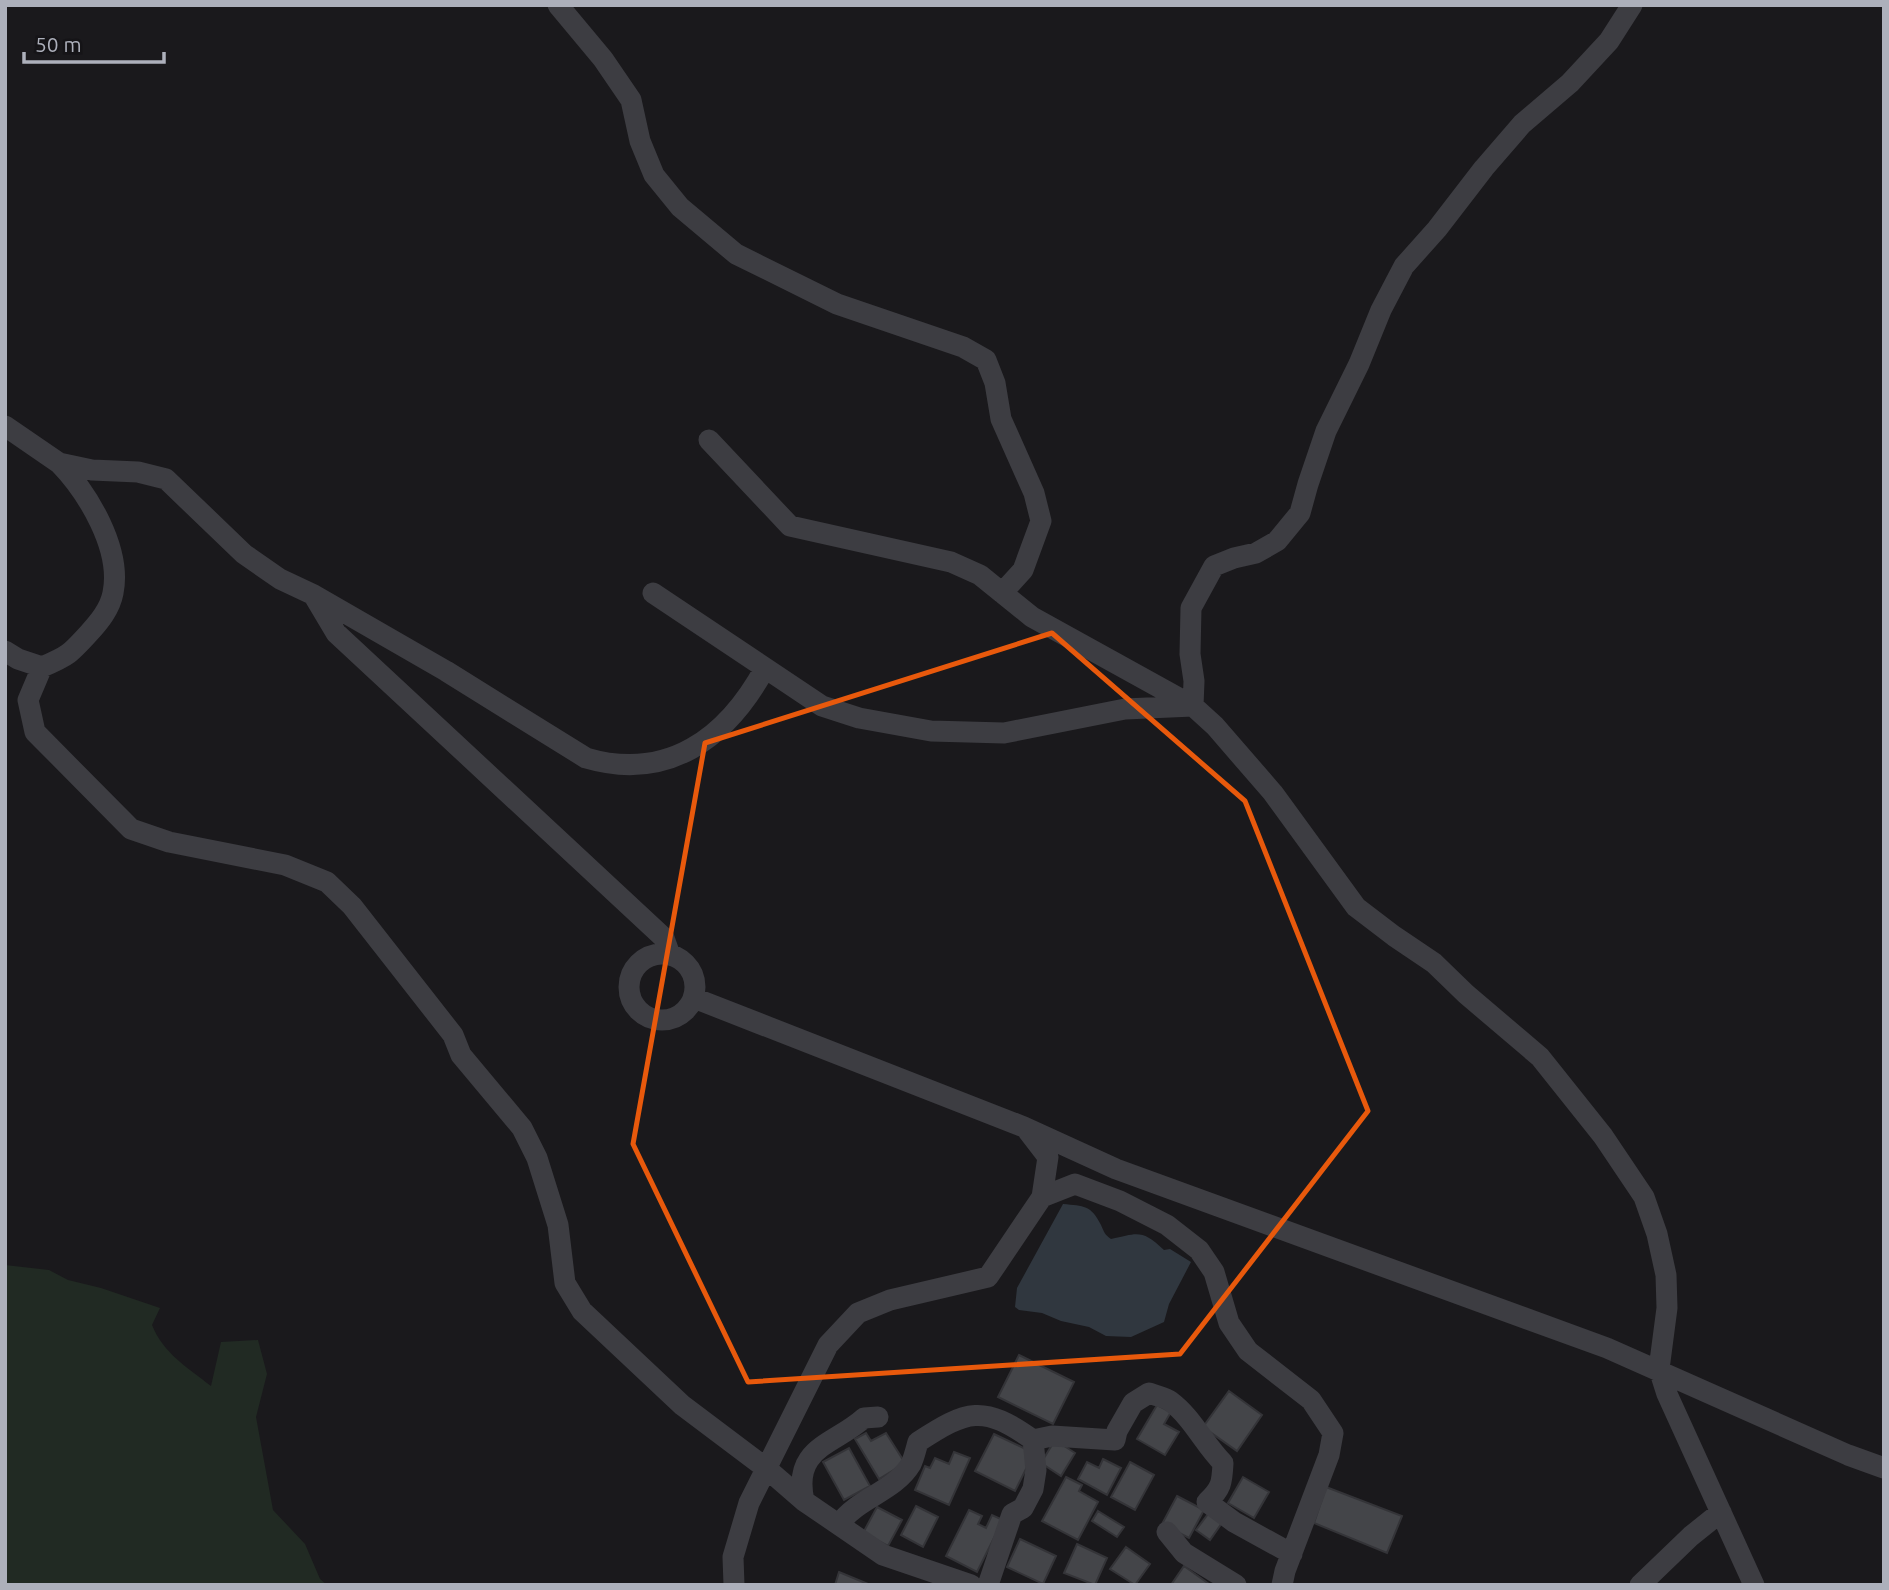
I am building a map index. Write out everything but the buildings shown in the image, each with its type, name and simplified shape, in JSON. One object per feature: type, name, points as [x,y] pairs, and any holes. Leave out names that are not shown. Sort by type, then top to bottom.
[{"type":"street","points":[[558,5],[603,59],[631,100],[640,141],[654,174],[680,207],[736,254],[837,304],[963,347],[986,360],[995,383],[1001,419],[1034,493],[1041,521],[1023,570],[1002,593]]},
{"type":"street","points":[[1193,706],[1191,608],[1214,566],[1256,553],[1277,541],[1300,513],[1326,431],[1404,266],[1522,124],[1570,83],[1609,41],[1632,5]]},
{"type":"street","points":[[5,426],[59,463],[90,502],[114,561],[113,593],[103,616],[69,656],[42,667],[18,659],[5,651]]},
{"type":"street","points":[[709,440],[790,526],[951,562],[980,575],[1032,617],[1193,706],[1215,726],[1273,793],[1356,907],[1434,963],[1540,1057],[1603,1136],[1644,1196],[1667,1275],[1667,1308],[1659,1369],[1667,1394],[1754,1585]]},
{"type":"street","points":[[59,463],[92,470],[138,472],[166,480],[244,554],[279,579],[314,594],[446,671],[586,758],[606,764],[659,762],[685,754],[716,732],[751,695],[765,668]]},
{"type":"street","points":[[653,593],[822,706],[859,718],[931,731],[1004,733],[1125,709],[1193,706]]},
{"type":"street","points":[[314,594],[336,633],[664,938],[670,955]]},
{"type":"street","points":[[42,667],[28,700],[35,732],[131,829],[169,842],[285,865],[327,882],[352,906],[453,1035],[461,1055],[522,1128],[537,1158],[558,1225],[565,1283],[582,1311],[682,1405],[767,1468],[804,1501],[883,1555],[932,1578],[971,1585]]},
{"type":"street","points":[[659,954],[680,959],[694,976],[694,998],[689,1008],[681,1015],[660,1021],[640,1013],[633,1004],[629,982],[632,972],[639,963],[659,954]]},
{"type":"street","points":[[694,998],[1024,1127],[1115,1169],[1607,1348],[1848,1455],[1884,1468]]},
{"type":"street","points":[[734,1585],[733,1557],[749,1503],[828,1345],[858,1313],[890,1300],[988,1277],[1042,1197],[1048,1157],[1024,1127]]},
{"type":"street","points":[[1042,1197],[1076,1184],[1120,1201],[1167,1225],[1199,1250],[1214,1272],[1229,1323],[1248,1351],[1311,1400],[1332,1433],[1329,1455],[1282,1585]]},
{"type":"street","points":[[839,1524],[860,1502],[892,1485],[911,1463],[918,1442],[942,1426],[974,1414],[990,1416],[1011,1424],[1033,1440],[1052,1436],[1115,1440],[1117,1431],[1133,1403],[1149,1393],[1169,1400],[1223,1463],[1222,1482],[1207,1502],[1234,1522],[1292,1554]]},
{"type":"street","points":[[804,1501],[801,1475],[810,1458],[828,1440],[864,1418],[878,1418]]},
{"type":"street","points":[[988,1585],[1012,1514],[1023,1508],[1033,1489],[1036,1470],[1033,1440]]},
{"type":"street","points":[[1640,1585],[1691,1536],[1721,1512]]},
{"type":"street","points":[[1167,1532],[1184,1553],[1236,1585]]},
{"type":"highlighted area","points":[[1052,633],[1245,801],[1368,1111],[1180,1354],[748,1382],[633,1144],[705,743]]},
{"type":"shaded area","points":[[1063,1204],[1082,1206],[1090,1210],[1111,1239],[1139,1234],[1164,1250],[1170,1249],[1191,1262],[1169,1304],[1164,1322],[1131,1337],[1106,1336],[1089,1327],[1015,1307],[1017,1288]]},
{"type":"shaded area","points":[[5,1265],[49,1270],[68,1280],[160,1308],[152,1325],[157,1335],[177,1359],[211,1386],[221,1342],[258,1340],[267,1374],[256,1417],[273,1510],[305,1544],[320,1579],[327,1585],[5,1585]]}]
